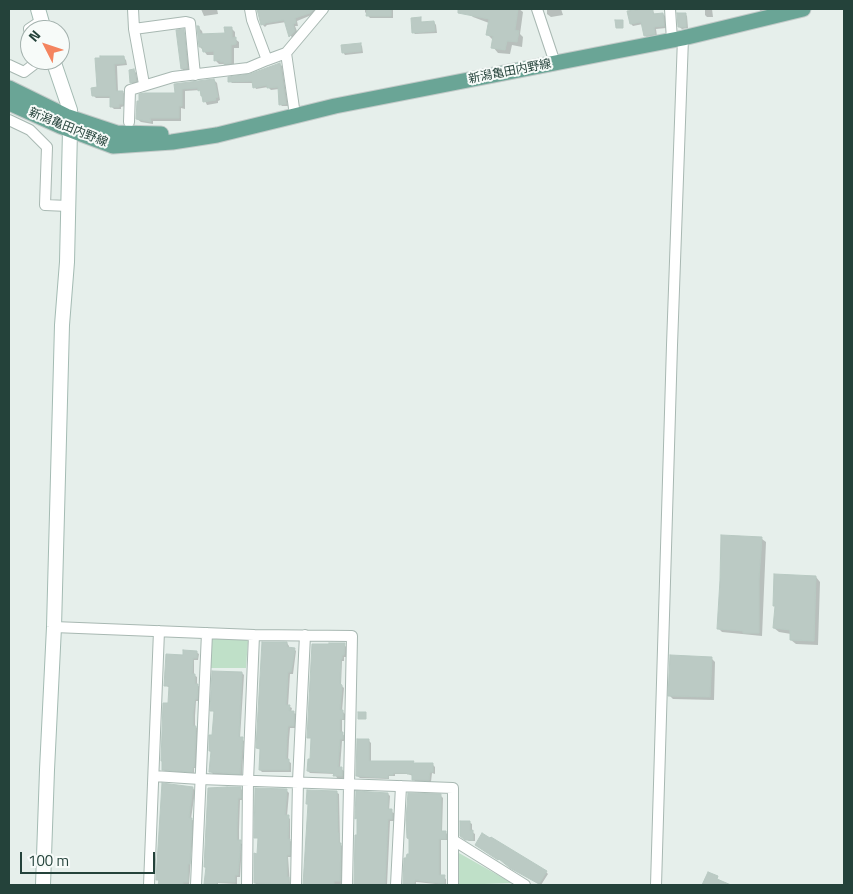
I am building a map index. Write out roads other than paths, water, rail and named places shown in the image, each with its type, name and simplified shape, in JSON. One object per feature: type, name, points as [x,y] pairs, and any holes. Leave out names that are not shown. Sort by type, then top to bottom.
[{"type":"main road","name":"新潟亀田内野線","points":[[9,88],[113,146],[172,142],[217,135],[295,115],[678,39],[803,9]]},
{"type":"main road","name":"新潟亀田内野線","points":[[9,103],[70,123]]},
{"type":"street","points":[[133,9],[134,29],[144,84]]},
{"type":"street","points":[[250,9],[252,20],[267,60]]},
{"type":"street","points":[[129,122],[130,90],[144,84],[173,77],[248,68],[286,53],[323,9]]},
{"type":"street","points":[[537,9],[555,63]]},
{"type":"street","points":[[656,885],[672,345],[678,39],[670,9]]},
{"type":"street","points":[[134,29],[186,22],[190,24],[195,75]]},
{"type":"street","points":[[286,53],[295,115]]},
{"type":"street","points":[[43,885],[54,627],[62,334],[67,262],[70,123],[70,110],[56,70]]},
{"type":"street","points":[[9,120],[30,130],[47,147],[45,205],[68,206]]},
{"type":"street","points":[[54,627],[352,636],[347,885]]},
{"type":"street","points":[[149,885],[160,631]]},
{"type":"street","points":[[196,885],[207,633]]},
{"type":"street","points":[[247,885],[248,781],[254,634]]},
{"type":"street","points":[[296,885],[298,781],[305,635]]},
{"type":"street","points":[[154,776],[454,788],[453,885]]},
{"type":"street","points":[[396,885],[401,786]]},
{"type":"street","points":[[453,840],[524,885]]}]
